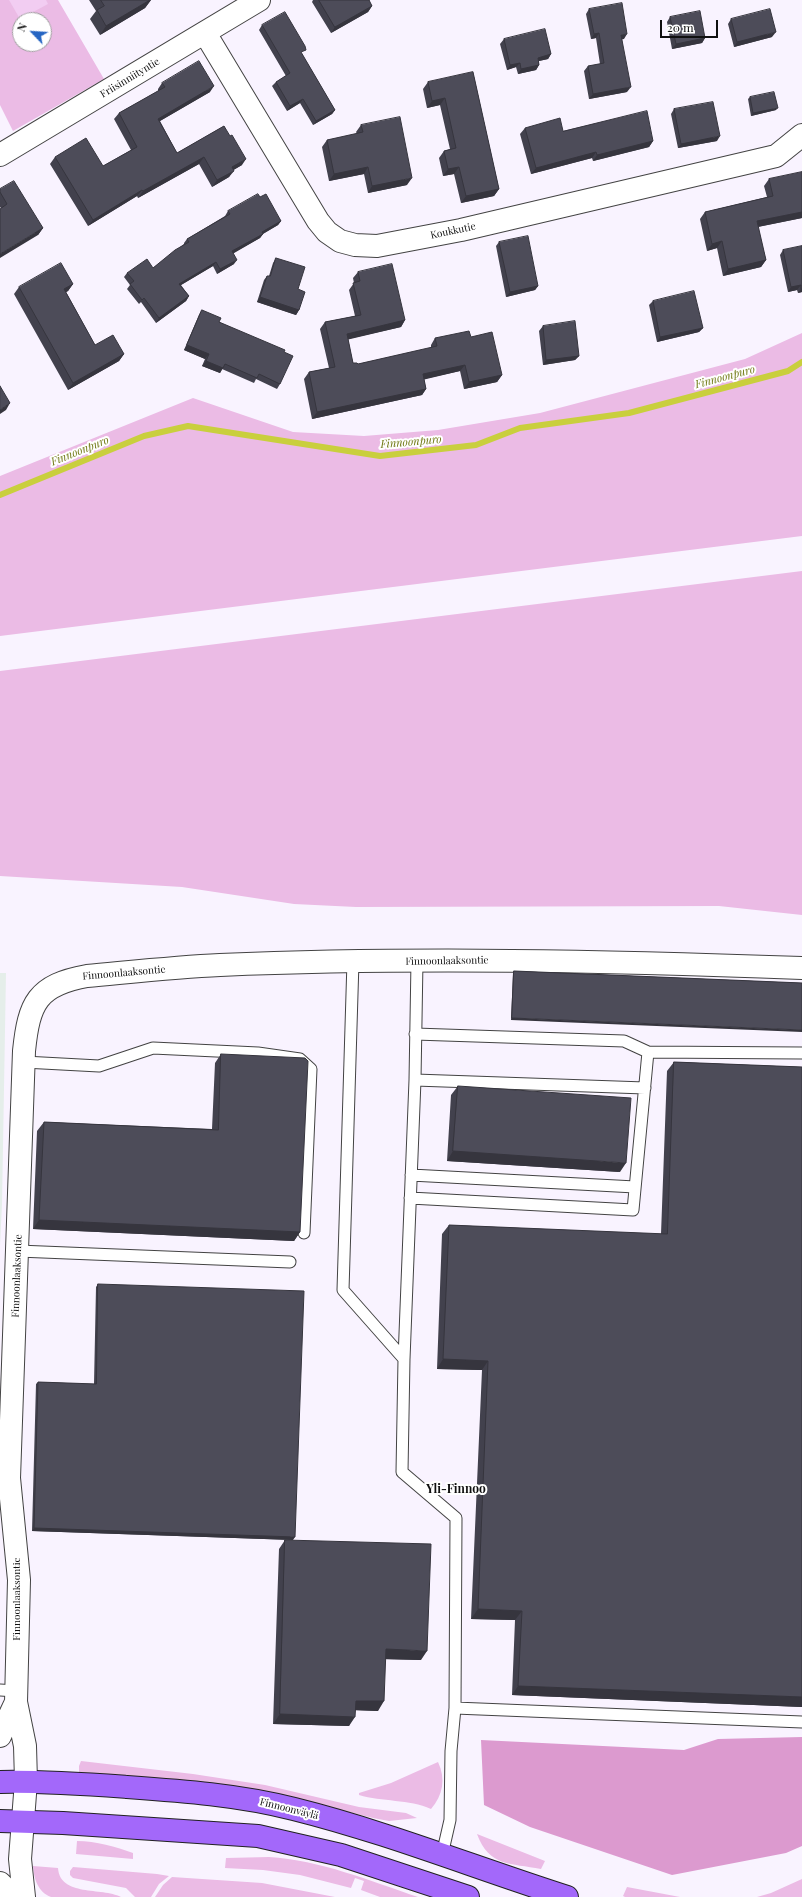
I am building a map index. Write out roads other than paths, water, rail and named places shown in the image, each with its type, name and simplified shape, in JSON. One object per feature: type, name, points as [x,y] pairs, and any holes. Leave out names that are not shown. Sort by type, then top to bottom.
[{"type":"main road","name":"Finnoonväylä","points":[[0,1782],[26,1781],[191,1791],[245,1798],[328,1818],[567,1897]]},
{"type":"main road","points":[[0,1821],[258,1836],[341,1855],[468,1897]]},
{"type":"street","name":"Friisinniityntie","points":[[0,155],[259,0]]},
{"type":"street","name":"Koukkutie","points":[[205,32],[318,221],[327,232],[340,241],[355,245],[377,246],[461,230],[776,156],[802,135]]},
{"type":"street","name":"Finnoonlaaksontie","points":[[0,1736],[11,1694],[19,1580],[9,1478],[6,1384],[9,1251],[26,1032],[34,1004],[54,985],[71,979],[87,976],[218,965],[353,961],[470,960],[619,962],[802,968]]},
{"type":"street","name":"Finnoonlaaksontie","points":[[11,1694],[25,1746],[26,1781],[20,1859],[24,1897]]},
{"type":"street","points":[[0,1883],[14,1897]]},
{"type":"lane","points":[[353,961],[343,1290],[404,1359]]},
{"type":"lane","points":[[417,961],[415,1080],[404,1359],[402,1472],[456,1518],[456,1708],[451,1751],[450,1820],[442,1855]]},
{"type":"lane","points":[[415,1034],[624,1041],[648,1052],[802,1053]]},
{"type":"lane","points":[[24,1062],[99,1066],[154,1048],[258,1053],[300,1059],[311,1069],[304,1233]]},
{"type":"lane","points":[[410,1198],[633,1210],[648,1052]]},
{"type":"lane","points":[[415,1080],[644,1088]]},
{"type":"lane","points":[[411,1175],[635,1187]]},
{"type":"lane","points":[[9,1251],[290,1262]]},
{"type":"lane","points":[[456,1708],[802,1722]]},
{"type":"waterway","name":"Finnoonpuro","points":[[0,495],[144,436],[188,426],[380,456],[476,445],[520,428],[629,413],[788,371],[802,362]]},
{"type":"district","name":"Yli-Finnoo","points":[[456,1489]]}]
